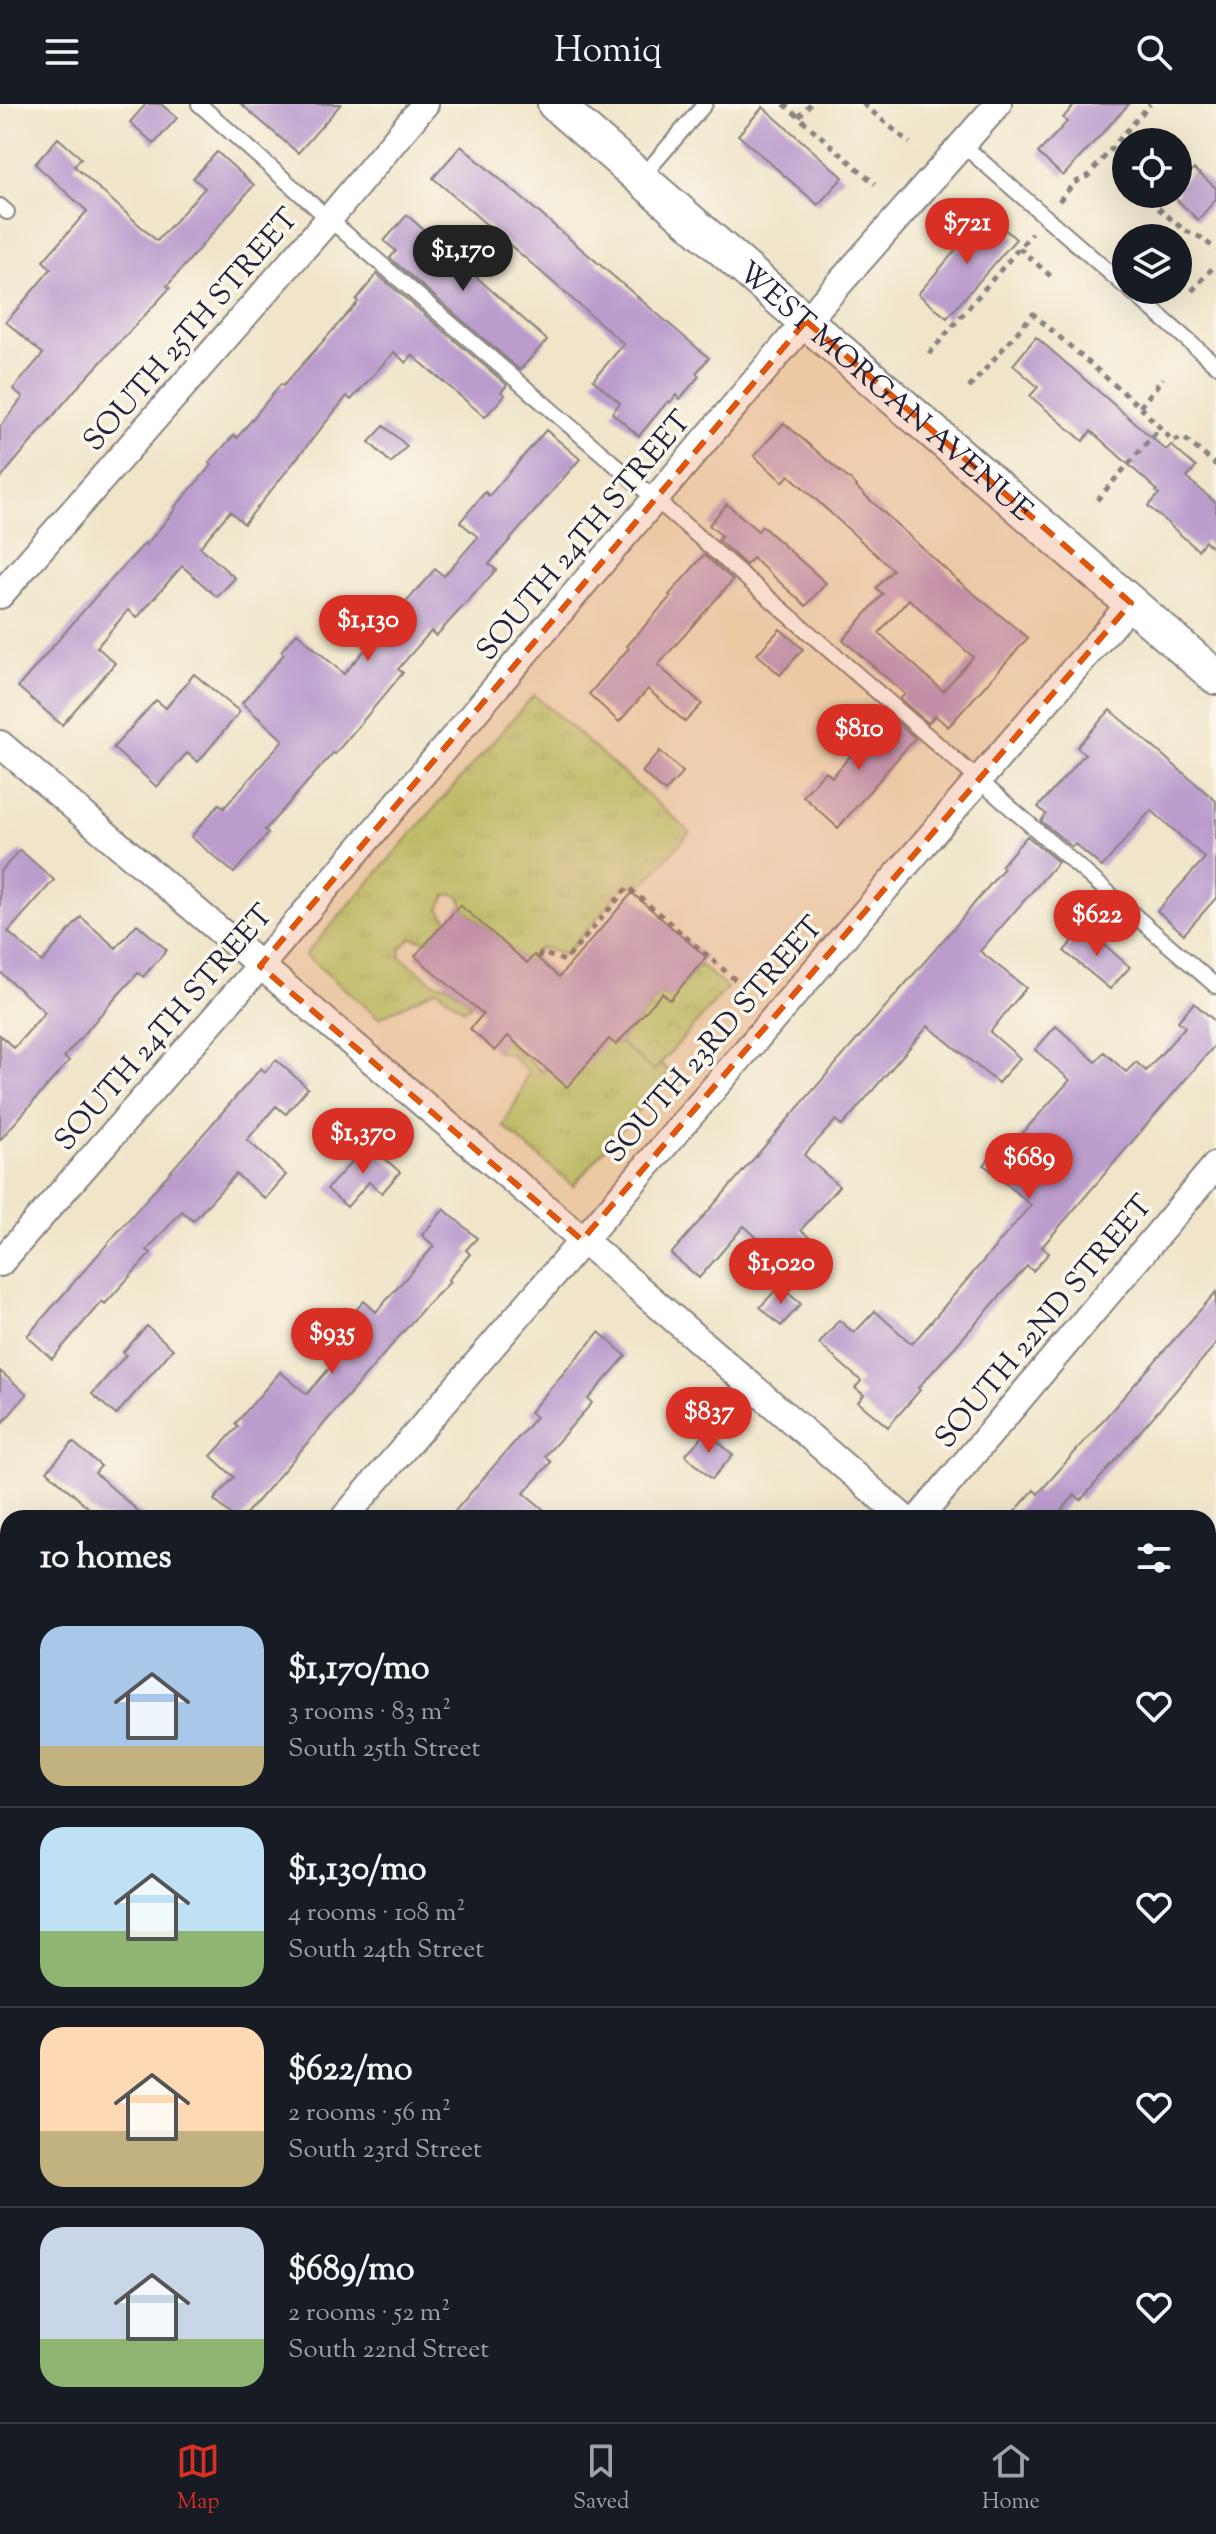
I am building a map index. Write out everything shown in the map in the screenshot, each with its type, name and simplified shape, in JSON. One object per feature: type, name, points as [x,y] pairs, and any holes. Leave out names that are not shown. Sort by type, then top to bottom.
[{"type":"street","name":"SOUTH 25TH STREET","points":[[0,595],[329,219],[425,104]]},
{"type":"street","name":"WEST MORGAN AVENUE","points":[[555,104],[1216,677]]},
{"type":"street","name":"SOUTH 24TH STREET","points":[[0,1263],[260,966],[806,321],[998,104]]},
{"type":"street","name":"SOUTH 23RD STREET","points":[[351,1510],[1131,603]]},
{"type":"street","points":[[0,744],[895,1510]]},
{"type":"street","name":"SOUTH 22ND STREET","points":[[926,1510],[1216,1165]]},
{"type":"lane","points":[[199,104],[1216,986]]},
{"type":"lane","points":[[641,178],[705,104]]},
{"type":"lane","points":[[963,145],[1112,274]]},
{"type":"lane","points":[[1146,304],[1216,365]]},
{"type":"path","points":[[784,104],[875,184]]},
{"type":"path","points":[[799,117],[810,104]]},
{"type":"path","points":[[863,104],[910,143]]},
{"type":"path","points":[[1158,208],[1184,230],[1202,238],[1216,250]]},
{"type":"path","points":[[1019,248],[1053,278]]},
{"type":"path","points":[[1192,291],[1216,264]]},
{"type":"path","points":[[969,388],[1033,314],[1140,407],[1173,441],[1184,438],[1216,465]]},
{"type":"path","points":[[1140,407],[1163,378]]},
{"type":"path","points":[[1097,500],[1159,429]]},
{"type":"path","points":[[538,958],[541,953],[565,961],[628,887],[747,990]]},
{"type":"highlighted area","points":[[806,321],[1131,603],[582,1240],[260,966]]},
{"type":"green space","points":[[534,695],[690,832],[646,882],[627,884],[565,955],[541,947],[527,963],[463,908],[462,900],[454,894],[446,895],[439,909],[448,919],[429,941],[411,938],[400,949],[401,957],[434,983],[449,985],[471,1004],[464,1010],[436,989],[379,1018],[305,955]]},
{"type":"green space","points":[[700,965],[727,988],[654,1071],[619,1042],[662,993],[670,999]]},
{"type":"green space","points":[[609,1039],[616,1045],[619,1042],[653,1070],[660,1063],[670,1072],[573,1186],[503,1126],[528,1071],[509,1054],[495,1051],[504,1040],[542,1071]]},
{"type":"building","points":[[146,104],[161,104],[177,118],[154,144],[130,122]]},
{"type":"building","points":[[241,104],[341,104],[298,153]]},
{"type":"building","points":[[1075,104],[1129,104],[1063,176],[1038,153],[1067,122],[1063,118]]},
{"type":"building","points":[[763,107],[843,177],[818,205],[738,135]]},
{"type":"building","points":[[58,138],[81,158],[74,166],[157,241],[205,188],[193,178],[217,152],[254,185],[167,286],[170,288],[75,390],[0,479],[0,427],[23,397],[13,389],[43,354],[6,322],[51,269],[43,261],[87,211],[35,164]]},
{"type":"building","points":[[461,146],[709,358],[680,399],[676,395],[670,403],[668,401],[639,436],[612,413],[620,403],[593,380],[624,344],[433,178]]},
{"type":"building","points":[[1194,169],[1216,188],[1216,199],[1198,220],[1186,208],[1192,208]]},
{"type":"building","points":[[987,214],[1016,239],[947,318],[918,294]]},
{"type":"building","points":[[407,215],[547,340],[520,370],[390,258],[396,251],[384,241]]},
{"type":"building","points":[[377,274],[507,385],[501,392],[505,395],[485,417],[412,355],[406,363],[394,352],[351,400],[347,396],[244,524],[230,511],[200,547],[235,578],[217,597],[182,566],[137,618],[128,610],[97,647],[115,663],[62,725],[18,687],[97,595],[146,545],[212,465],[209,463],[234,435],[237,438],[281,384],[283,386],[358,302],[356,300]]},
{"type":"building","points":[[1036,337],[1166,450],[1171,445],[1196,467],[1187,478],[1216,503],[1216,551],[1205,541],[1198,550],[1148,506],[1159,494],[1157,490],[1091,431],[1083,441],[1030,396],[1038,387],[1013,365]]},
{"type":"building","points":[[784,423],[956,579],[1028,638],[948,727],[935,715],[928,723],[900,699],[905,694],[843,640],[883,594],[876,588],[893,570],[789,475],[783,482],[754,456]],"holes":[[[909,599],[973,657],[943,691],[879,633]]]},
{"type":"building","points":[[384,426],[407,446],[391,463],[369,442]]},
{"type":"building","points":[[546,430],[580,459],[489,564],[496,570],[436,636],[431,631],[398,669],[403,673],[335,754],[265,830],[268,833],[234,873],[191,837],[219,804],[224,808],[283,740],[242,703],[284,654],[281,651],[297,633],[344,674],[435,569],[444,576],[478,537],[460,522],[485,492],[489,496]]},
{"type":"building","points":[[727,504],[758,531],[762,526],[826,583],[806,606],[753,558],[746,565],[718,540],[722,536],[709,525]]},
{"type":"building","points":[[704,555],[733,580],[658,665],[702,704],[685,722],[648,689],[619,722],[589,694]]},
{"type":"building","points":[[780,629],[803,649],[780,675],[757,654]]},
{"type":"building","points":[[194,674],[240,712],[198,762],[187,753],[157,787],[113,748],[156,700],[166,708]]},
{"type":"building","points":[[1110,710],[1216,801],[1216,898],[1184,934],[1157,911],[1205,858],[1151,810],[1102,867],[1041,821],[1046,814],[1038,807],[1085,754],[1077,747]]},
{"type":"building","points":[[887,714],[915,738],[838,828],[803,796],[825,771],[832,777]]},
{"type":"building","points":[[660,751],[683,772],[665,792],[642,772]]},
{"type":"building","points":[[1027,836],[1058,862],[980,951],[1026,988],[990,1032],[1020,1058],[998,1083],[928,1026],[842,1126],[836,1120],[804,1155],[839,1186],[801,1230],[819,1246],[796,1273],[744,1226],[699,1278],[671,1254],[953,929]]},
{"type":"building","points":[[20,850],[54,880],[8,932],[42,962],[81,917],[116,948],[137,924],[167,950],[143,977],[138,973],[109,1005],[64,1057],[69,1061],[0,1140],[0,1035],[14,1048],[45,1012],[0,972],[0,872]]},
{"type":"building","points":[[632,893],[706,957],[670,1000],[662,993],[616,1045],[609,1039],[567,1087],[508,1036],[495,1051],[470,1029],[483,1014],[415,956],[460,905],[527,963],[534,955],[559,977]]},
{"type":"building","points":[[1084,927],[1130,967],[1110,989],[1064,951]]},
{"type":"building","points":[[1194,1003],[1216,1022],[1216,1044],[1042,1247],[1049,1253],[1033,1271],[1027,1266],[918,1388],[920,1390],[888,1427],[858,1402],[864,1395],[855,1388],[861,1381],[819,1344],[839,1320],[854,1333],[875,1311],[912,1344],[1031,1205],[984,1165],[1003,1142],[1009,1148],[1070,1080],[1035,1050],[1056,1026],[1096,1062],[1104,1052],[1126,1072],[1136,1062],[1146,1071],[1185,1027],[1178,1021]]},
{"type":"building","points":[[276,1060],[308,1088],[286,1114],[276,1106],[247,1140],[286,1175],[265,1199],[236,1174],[193,1221],[182,1211],[147,1250],[151,1253],[105,1304],[102,1301],[52,1359],[27,1336],[261,1068],[265,1072]]},
{"type":"building","points":[[368,1144],[400,1172],[382,1193],[369,1182],[347,1207],[327,1189]]},
{"type":"building","points":[[444,1209],[477,1238],[466,1250],[470,1254],[448,1280],[450,1282],[423,1309],[249,1510],[226,1510],[214,1500],[234,1477],[211,1456],[238,1427],[235,1424],[280,1372],[307,1394],[353,1341],[354,1338],[341,1327],[364,1301],[376,1312],[434,1246],[422,1235]]},
{"type":"building","points":[[780,1286],[801,1304],[781,1326],[760,1307]]},
{"type":"building","points":[[1216,1292],[1216,1344],[1081,1500],[1075,1495],[1062,1510],[1016,1510],[1034,1490],[1038,1494]]},
{"type":"building","points":[[147,1326],[173,1349],[116,1415],[92,1394]]},
{"type":"building","points":[[599,1332],[626,1356],[588,1399],[592,1403],[545,1456],[551,1462],[524,1493],[544,1510],[456,1510],[536,1417],[530,1412]]},
{"type":"building","points":[[0,1371],[27,1394],[0,1426]]},
{"type":"building","points":[[707,1432],[733,1455],[712,1479],[685,1455]]},
{"type":"building","points":[[73,1442],[101,1466],[95,1473],[137,1510],[91,1510],[47,1471]]}]
